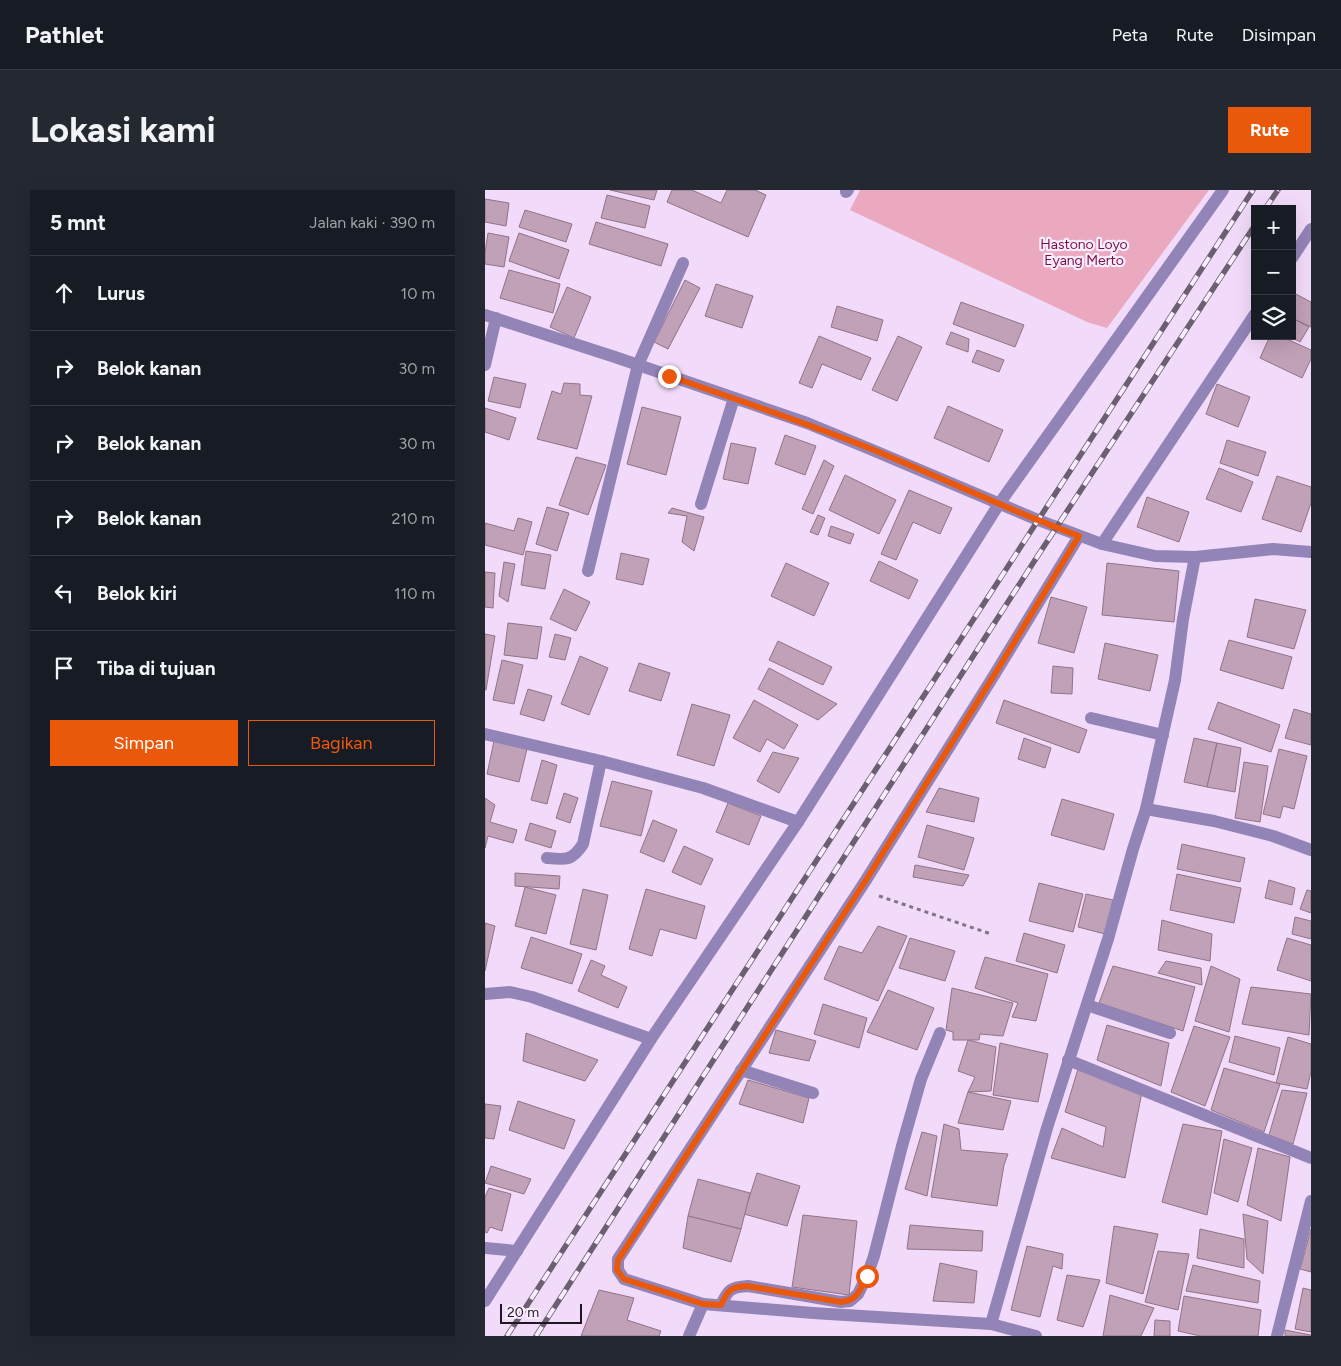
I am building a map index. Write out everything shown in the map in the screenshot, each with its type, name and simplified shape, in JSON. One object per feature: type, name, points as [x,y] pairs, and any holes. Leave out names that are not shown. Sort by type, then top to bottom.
[{"type":"street","points":[[485,1302],[651,1039],[798,822],[999,504],[1223,190]]},
{"type":"street","points":[[1296,252],[1311,230]]},
{"type":"street","points":[[588,572],[638,365],[683,263]]},
{"type":"street","points":[[485,365],[491,317],[807,423],[999,504],[1102,544],[1155,556],[1195,557],[1273,549],[1311,552]]},
{"type":"street","points":[[1102,544],[1251,320]]},
{"type":"street","points":[[701,504],[734,398]]},
{"type":"street","points":[[1036,1336],[991,1324],[703,1304],[624,1279],[617,1270],[618,1260],[859,889],[993,677],[1079,536]]},
{"type":"street","points":[[991,1324],[1068,1060],[1108,939],[1133,848],[1146,809],[1175,680],[1183,619],[1195,557]]},
{"type":"street","points":[[1091,718],[1163,735]]},
{"type":"street","points":[[485,734],[601,761],[703,788],[798,822]]},
{"type":"street","points":[[547,858],[566,860],[576,854],[583,844],[601,761]]},
{"type":"street","points":[[1146,809],[1214,821],[1273,836],[1311,850]]},
{"type":"street","points":[[485,994],[510,992],[532,997],[651,1039]]},
{"type":"street","points":[[1087,1005],[1171,1033]]},
{"type":"street","points":[[721,1305],[729,1290],[737,1286],[747,1286],[841,1302],[851,1301],[858,1294],[874,1256],[921,1079],[940,1033]]},
{"type":"street","points":[[1068,1060],[1311,1158]]},
{"type":"street","points":[[741,1070],[813,1092]]},
{"type":"street","points":[[1277,1336],[1311,1201]]},
{"type":"street","points":[[485,1248],[517,1251]]},
{"type":"street","points":[[689,1336],[703,1304]]},
{"type":"path","points":[[859,889],[991,934]]},
{"type":"green space","name":"Hastono Loyo Eyang Merto","points":[[860,190],[1209,190],[1107,328],[1087,322],[850,210]]},
{"type":"building","points":[[610,190],[657,190],[654,200]]},
{"type":"building","points":[[672,190],[692,190],[721,203],[727,190],[755,190],[766,195],[748,237],[667,202]]},
{"type":"building","points":[[607,195],[650,206],[645,228],[601,218]]},
{"type":"building","points":[[485,199],[509,203],[506,226],[485,222]]},
{"type":"building","points":[[525,210],[572,224],[566,242],[519,227]]},
{"type":"building","points":[[596,222],[668,244],[661,266],[589,244]]},
{"type":"building","points":[[488,233],[509,237],[504,267],[485,264]]},
{"type":"building","points":[[519,233],[569,250],[559,279],[509,261]]},
{"type":"building","points":[[509,270],[560,284],[553,313],[500,298]]},
{"type":"building","points":[[685,280],[700,288],[668,349],[654,342]]},
{"type":"building","points":[[716,284],[753,296],[742,328],[705,316]]},
{"type":"building","points":[[567,287],[591,297],[574,338],[550,327]]},
{"type":"building","points":[[1296,294],[1311,302],[1311,327],[1296,320]]},
{"type":"building","points":[[961,302],[1024,325],[1015,347],[953,324]]},
{"type":"building","points":[[837,306],[883,320],[877,341],[831,327]]},
{"type":"building","points":[[1296,320],[1309,327],[1300,342],[1296,340]]},
{"type":"building","points":[[951,332],[969,339],[968,352],[946,344]]},
{"type":"building","points":[[819,336],[871,358],[861,380],[822,364],[812,388],[799,383]]},
{"type":"building","points":[[898,336],[922,347],[897,401],[872,390]]},
{"type":"building","points":[[1268,340],[1289,340],[1311,350],[1311,359],[1302,378],[1260,358]]},
{"type":"building","points":[[977,350],[1004,360],[999,372],[972,362]]},
{"type":"building","points":[[494,377],[526,384],[520,408],[488,401]]},
{"type":"building","points":[[564,383],[580,384],[580,395],[592,396],[577,449],[537,439],[552,391],[561,394]]},
{"type":"building","points":[[1217,384],[1250,397],[1238,427],[1206,414]]},
{"type":"building","points":[[948,406],[1003,430],[989,462],[934,438]]},
{"type":"building","points":[[642,407],[681,417],[666,475],[627,464]]},
{"type":"building","points":[[485,408],[516,418],[509,440],[485,432]]},
{"type":"building","points":[[785,435],[816,446],[805,475],[775,464]]},
{"type":"building","points":[[1227,440],[1266,452],[1258,476],[1220,463]]},
{"type":"building","points":[[731,443],[756,448],[748,484],[723,479]]},
{"type":"building","points":[[576,457],[606,465],[588,515],[559,505]]},
{"type":"building","points":[[824,460],[834,466],[813,514],[802,509]]},
{"type":"building","points":[[1219,468],[1253,482],[1241,512],[1206,499]]},
{"type":"building","points":[[845,475],[896,500],[879,534],[829,510]]},
{"type":"building","points":[[1277,476],[1311,487],[1311,503],[1301,532],[1262,519]]},
{"type":"building","points":[[909,490],[952,508],[940,534],[913,522],[896,560],[881,554]]},
{"type":"building","points":[[1147,497],[1189,512],[1179,542],[1137,527]]},
{"type":"building","points":[[547,507],[569,513],[557,551],[536,544]]},
{"type":"building","points":[[672,508],[704,517],[694,551],[682,542],[687,516],[668,513]]},
{"type":"building","points":[[818,515],[825,518],[818,535],[810,532]]},
{"type":"building","points":[[518,518],[532,522],[523,555],[485,545],[485,523],[514,531]]},
{"type":"building","points":[[831,526],[854,534],[850,544],[828,536]]},
{"type":"building","points":[[526,551],[551,555],[545,589],[521,585]]},
{"type":"building","points":[[621,553],[649,559],[643,585],[616,579]]},
{"type":"building","points":[[879,561],[918,580],[909,599],[870,581]]},
{"type":"building","points":[[504,562],[515,564],[508,602],[499,596]]},
{"type":"building","points":[[786,563],[829,583],[814,616],[771,596]]},
{"type":"building","points":[[1107,563],[1179,571],[1174,622],[1102,615]]},
{"type":"building","points":[[485,572],[495,573],[493,608],[485,607]]},
{"type":"building","points":[[564,589],[590,602],[576,631],[550,619]]},
{"type":"building","points":[[1051,597],[1087,607],[1074,653],[1038,643]]},
{"type":"building","points":[[1255,599],[1306,610],[1294,649],[1247,637]]},
{"type":"building","points":[[508,623],[542,627],[537,659],[504,655]]},
{"type":"building","points":[[485,634],[495,636],[486,690],[485,690]]},
{"type":"building","points":[[555,634],[571,638],[565,660],[549,657]]},
{"type":"building","points":[[1229,640],[1292,657],[1283,689],[1220,670]]},
{"type":"building","points":[[778,641],[832,667],[823,685],[769,660]]},
{"type":"building","points":[[1105,643],[1158,655],[1150,691],[1098,679]]},
{"type":"building","points":[[580,656],[608,668],[589,715],[561,704]]},
{"type":"building","points":[[502,660],[523,665],[514,704],[493,700]]},
{"type":"building","points":[[639,663],[670,673],[661,701],[629,691]]},
{"type":"building","points":[[1053,666],[1073,668],[1072,694],[1051,693]]},
{"type":"building","points":[[769,668],[837,704],[818,720],[758,689]]},
{"type":"building","points":[[528,689],[552,696],[544,721],[520,714]]},
{"type":"building","points":[[754,700],[798,725],[784,749],[767,739],[760,752],[733,738]]},
{"type":"building","points":[[1004,700],[1087,730],[1079,753],[996,723]]},
{"type":"building","points":[[1218,702],[1280,725],[1271,752],[1208,729]]},
{"type":"building","points":[[692,704],[730,715],[714,766],[677,755]]},
{"type":"building","points":[[1294,709],[1311,714],[1311,745],[1285,738]]},
{"type":"building","points":[[1024,738],[1051,748],[1045,768],[1018,759]]},
{"type":"building","points":[[1194,738],[1217,743],[1207,787],[1184,782]]},
{"type":"building","points":[[494,741],[527,749],[519,782],[487,774]]},
{"type":"building","points":[[1217,743],[1241,748],[1235,792],[1207,787]]},
{"type":"building","points":[[1279,749],[1307,756],[1294,809],[1283,806],[1280,818],[1263,814]]},
{"type":"building","points":[[773,752],[799,758],[779,793],[757,781]]},
{"type":"building","points":[[542,760],[557,765],[547,804],[531,800]]},
{"type":"building","points":[[1244,762],[1268,766],[1260,822],[1235,818]]},
{"type":"building","points":[[612,781],[652,791],[641,836],[600,826]]},
{"type":"building","points":[[939,788],[979,798],[974,822],[926,812]]},
{"type":"building","points":[[564,793],[578,798],[570,823],[556,818]]},
{"type":"building","points":[[485,798],[495,805],[490,822],[517,830],[513,843],[488,836],[485,848]]},
{"type":"building","points":[[1062,799],[1114,814],[1104,850],[1051,835]]},
{"type":"building","points":[[728,803],[761,816],[749,845],[716,832]]},
{"type":"building","points":[[653,820],[677,830],[664,862],[640,852]]},
{"type":"building","points":[[530,823],[556,831],[551,848],[525,840]]},
{"type":"building","points":[[927,825],[974,838],[964,870],[918,857]]},
{"type":"building","points":[[1182,844],[1245,858],[1240,882],[1177,869]]},
{"type":"building","points":[[684,846],[713,859],[701,885],[672,872]]},
{"type":"building","points":[[915,865],[969,875],[963,886],[913,877]]},
{"type":"building","points":[[515,873],[560,876],[559,889],[515,886]]},
{"type":"building","points":[[1177,874],[1241,888],[1234,923],[1170,910]]},
{"type":"building","points":[[1269,880],[1295,888],[1292,905],[1265,898]]},
{"type":"building","points":[[1039,883],[1083,894],[1073,932],[1029,921]]},
{"type":"building","points":[[525,887],[556,895],[546,934],[515,926]]},
{"type":"building","points":[[583,889],[608,895],[596,950],[570,944]]},
{"type":"building","points":[[646,889],[705,906],[696,939],[660,929],[652,956],[629,949]]},
{"type":"building","points":[[1307,890],[1311,891],[1311,913],[1300,909]]},
{"type":"building","points":[[1086,894],[1113,900],[1105,934],[1078,927]]},
{"type":"building","points":[[1295,917],[1311,921],[1311,939],[1292,934]]},
{"type":"building","points":[[1162,920],[1212,934],[1210,961],[1158,950]]},
{"type":"building","points":[[485,923],[495,926],[485,971]]},
{"type":"building","points":[[878,926],[907,936],[878,1001],[824,979],[839,946],[862,953]]},
{"type":"building","points":[[1024,933],[1065,945],[1057,973],[1016,961]]},
{"type":"building","points":[[531,937],[582,954],[572,984],[521,968]]},
{"type":"building","points":[[910,938],[955,951],[945,981],[899,968]]},
{"type":"building","points":[[1287,938],[1311,945],[1311,981],[1277,970]]},
{"type":"building","points":[[985,957],[1048,974],[1036,1021],[1012,1017],[1018,1003],[975,988]]},
{"type":"building","points":[[591,960],[605,966],[601,975],[627,987],[618,1008],[578,991]]},
{"type":"building","points":[[1166,961],[1201,968],[1202,985],[1158,973]]},
{"type":"building","points":[[1113,966],[1195,987],[1183,1031],[1099,1003]]},
{"type":"building","points":[[1211,966],[1240,979],[1229,1032],[1195,1021]]},
{"type":"building","points":[[1251,987],[1311,994],[1309,1035],[1242,1024]]},
{"type":"building","points":[[952,988],[1013,1003],[1003,1036],[980,1034],[979,1040],[953,1040],[953,1032],[946,1030]]},
{"type":"building","points":[[888,990],[934,1008],[917,1050],[867,1032]]},
{"type":"building","points":[[823,1004],[867,1018],[859,1048],[814,1034]]},
{"type":"building","points":[[1107,1025],[1169,1043],[1161,1086],[1097,1060]]},
{"type":"building","points":[[1194,1026],[1230,1037],[1205,1106],[1171,1092]]},
{"type":"building","points":[[776,1030],[816,1041],[809,1061],[769,1053]]},
{"type":"building","points":[[526,1033],[598,1060],[585,1081],[523,1061]]},
{"type":"building","points":[[1235,1036],[1280,1048],[1274,1075],[1229,1062]]},
{"type":"building","points":[[1288,1037],[1311,1044],[1311,1072],[1307,1089],[1276,1083]]},
{"type":"building","points":[[968,1040],[996,1047],[991,1091],[968,1092],[975,1077],[958,1071]]},
{"type":"building","points":[[1000,1043],[1048,1054],[1038,1102],[993,1095]]},
{"type":"building","points":[[1224,1068],[1280,1084],[1264,1132],[1211,1110]]},
{"type":"building","points":[[1078,1069],[1142,1092],[1125,1178],[1051,1158],[1062,1128],[1103,1147],[1106,1127],[1065,1112]]},
{"type":"building","points":[[748,1080],[809,1098],[803,1123],[739,1104]]},
{"type":"building","points":[[1282,1090],[1307,1093],[1293,1144],[1269,1135]]},
{"type":"building","points":[[968,1092],[1011,1101],[1003,1130],[958,1123]]},
{"type":"building","points":[[518,1101],[575,1120],[564,1149],[509,1130]]},
{"type":"building","points":[[485,1104],[501,1106],[494,1139],[485,1138]]},
{"type":"building","points":[[944,1124],[959,1129],[961,1150],[1008,1154],[1004,1165],[997,1206],[931,1197]]},
{"type":"building","points":[[1183,1124],[1222,1131],[1207,1215],[1162,1202]]},
{"type":"building","points":[[922,1132],[937,1136],[927,1196],[905,1189]]},
{"type":"building","points":[[1224,1139],[1252,1148],[1238,1202],[1214,1193]]},
{"type":"building","points":[[1258,1148],[1290,1157],[1281,1221],[1247,1205]]},
{"type":"building","points":[[491,1166],[531,1179],[524,1194],[485,1183]]},
{"type":"building","points":[[757,1173],[800,1186],[787,1226],[744,1214]]},
{"type":"building","points":[[698,1179],[750,1193],[741,1229],[688,1216]]},
{"type":"building","points":[[489,1188],[511,1194],[502,1231],[490,1227],[487,1233],[485,1232],[485,1197]]},
{"type":"building","points":[[1243,1214],[1268,1221],[1263,1274],[1247,1259]]},
{"type":"building","points":[[803,1215],[857,1221],[849,1295],[792,1287]]},
{"type":"building","points":[[688,1216],[741,1229],[731,1262],[683,1248]]},
{"type":"building","points":[[910,1225],[983,1231],[982,1251],[907,1249]]},
{"type":"building","points":[[1114,1226],[1158,1234],[1143,1294],[1106,1283]]},
{"type":"building","points":[[1200,1229],[1244,1239],[1244,1268],[1197,1258]]},
{"type":"building","points":[[1311,1229],[1311,1272],[1300,1269]]},
{"type":"building","points":[[1027,1246],[1063,1254],[1062,1269],[1053,1266],[1040,1317],[1011,1310]]},
{"type":"building","points":[[1158,1251],[1189,1254],[1178,1310],[1145,1302]]},
{"type":"building","points":[[940,1263],[977,1271],[974,1303],[933,1301]]},
{"type":"building","points":[[1193,1265],[1260,1281],[1258,1303],[1186,1291]]},
{"type":"building","points":[[1067,1275],[1100,1280],[1083,1327],[1057,1320]]},
{"type":"building","points":[[1303,1288],[1311,1290],[1311,1332],[1295,1329]]},
{"type":"building","points":[[599,1290],[634,1298],[627,1320],[661,1331],[659,1336],[581,1336]]},
{"type":"building","points":[[1110,1295],[1154,1308],[1141,1336],[1103,1336]]},
{"type":"building","points":[[1184,1296],[1261,1310],[1258,1336],[1200,1336],[1178,1331]]},
{"type":"building","points":[[1155,1320],[1170,1321],[1170,1336],[1154,1336]]},
{"type":"building","points":[[1285,1330],[1311,1335],[1311,1336],[1285,1336]]},
{"type":"railway","points":[[507,1336],[1253,190]]},
{"type":"railway","points":[[1268,205],[1278,190]]},
{"type":"railway","points":[[536,1336],[1035,560],[1251,231]]},
{"type":"route","points":[[669,376],[807,423],[1079,536],[866,880],[618,1260],[617,1270],[624,1279],[703,1304],[721,1305],[729,1290],[737,1286],[747,1286],[841,1302],[851,1301],[858,1294],[867,1276]]}]
